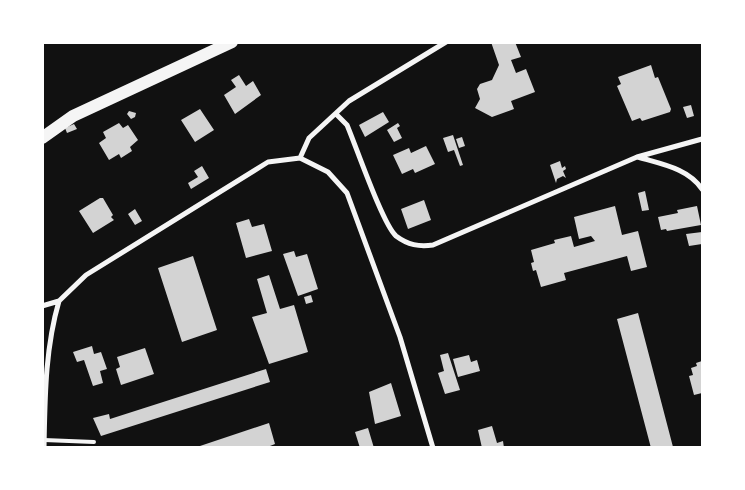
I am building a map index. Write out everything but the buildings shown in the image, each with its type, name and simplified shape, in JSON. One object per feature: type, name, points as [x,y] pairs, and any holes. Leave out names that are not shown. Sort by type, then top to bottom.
[{"type":"main road","points":[[42,138],[73,116],[232,42]]},
{"type":"street","points":[[300,158],[309,138],[349,102],[446,42]]},
{"type":"street","points":[[336,114],[347,125],[386,220],[395,235],[418,247],[433,245],[637,157],[702,139]]},
{"type":"street","points":[[637,157],[671,167],[694,178],[702,189]]},
{"type":"street","points":[[44,448],[46,374],[51,329],[59,302],[86,275],[268,162],[300,158],[328,172],[347,193],[400,336],[433,448]]},
{"type":"street","points":[[42,306],[59,302]]},
{"type":"lane","points":[[44,440],[94,442]]}]
